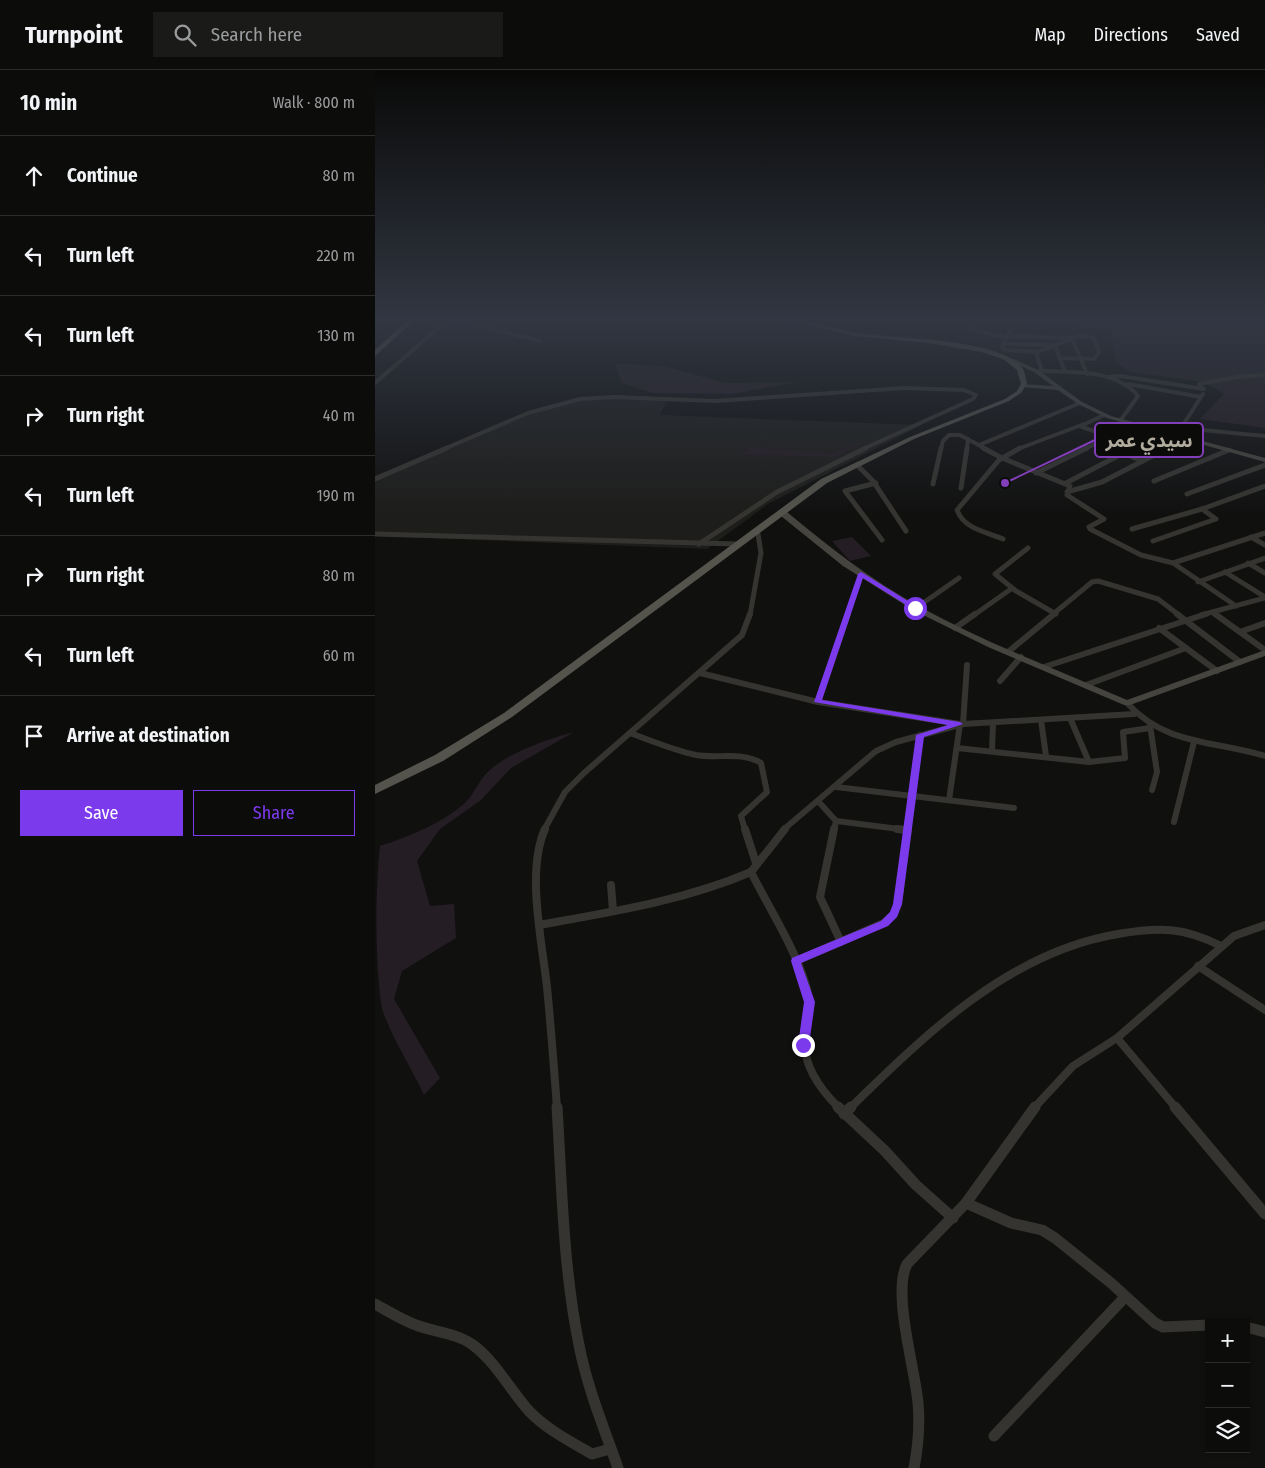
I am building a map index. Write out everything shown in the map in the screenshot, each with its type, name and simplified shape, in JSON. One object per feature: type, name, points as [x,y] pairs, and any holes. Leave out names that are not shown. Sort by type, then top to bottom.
[{"type":"main road","points":[[375,796],[432,768],[496,730],[758,534],[784,518],[828,484],[859,466],[931,434],[1012,402],[1026,393],[1028,385]]},
{"type":"main road","points":[[375,790],[439,758],[496,723],[809,491],[834,476],[927,432],[1007,400],[1028,385]]},
{"type":"street","points":[[1035,385],[1059,386],[1080,403],[1120,421],[1265,460]]},
{"type":"street","points":[[1120,421],[1138,396],[1126,385]]},
{"type":"street","points":[[1132,385],[1201,397]]},
{"type":"street","points":[[1175,385],[1204,390]]},
{"type":"street","points":[[1200,385],[1204,390]]},
{"type":"street","points":[[375,479],[528,413],[580,399],[614,397],[715,401],[898,388],[964,390],[976,395],[973,400],[852,454],[777,492],[699,544]]},
{"type":"street","points":[[1175,436],[1176,430],[1181,428],[1204,390]]},
{"type":"street","points":[[979,445],[1080,403]]},
{"type":"street","points":[[1003,539],[975,528],[957,513],[957,510],[1002,458],[1104,415]]},
{"type":"street","points":[[1081,425],[1135,445]]},
{"type":"street","points":[[1181,428],[1265,436]]},
{"type":"street","points":[[1066,483],[1121,452],[1161,433]]},
{"type":"street","points":[[933,484],[944,439],[953,434],[968,439],[1002,458],[1036,473],[1066,483],[1071,487],[1067,492]]},
{"type":"street","points":[[1036,473],[1111,436]]},
{"type":"street","points":[[961,488],[968,439]]},
{"type":"street","points":[[1067,492],[1102,482],[1185,439]]},
{"type":"street","points":[[1154,481],[1229,450]]},
{"type":"street","points":[[1121,452],[1142,461]]},
{"type":"street","points":[[1187,494],[1265,465]]},
{"type":"street","points":[[859,466],[876,483],[892,514],[906,531]]},
{"type":"street","points":[[876,483],[845,491],[882,540]]},
{"type":"street","points":[[1132,529],[1202,509],[1265,486]]},
{"type":"street","points":[[1067,492],[1067,495],[1104,519],[1089,527],[1090,529],[1129,549],[1160,561],[1173,562],[1265,532]]},
{"type":"street","points":[[1153,541],[1216,519],[1202,509]]},
{"type":"street","points":[[784,518],[861,574],[915,608],[1008,652],[1086,685],[1129,710],[1150,726],[1194,742],[1235,747],[1265,756]]},
{"type":"street","points":[[375,534],[737,544]]},
{"type":"street","points":[[618,1468],[589,1384],[578,1339],[568,1283],[552,1038],[539,925],[536,862],[545,825],[558,803],[574,782],[738,639],[748,625],[761,553],[758,534]]},
{"type":"street","points":[[1254,536],[1265,540]]},
{"type":"street","points":[[1254,536],[1265,545]]},
{"type":"street","points":[[1027,548],[995,572],[1011,589],[1039,602],[1056,614]]},
{"type":"street","points":[[1199,582],[1265,558]]},
{"type":"street","points":[[1173,562],[1174,566],[1236,606]]},
{"type":"street","points":[[1248,563],[1265,573]]},
{"type":"street","points":[[1225,572],[1265,598]]},
{"type":"street","points":[[817,702],[861,574]]},
{"type":"street","points":[[915,608],[959,578]]},
{"type":"street","points":[[1008,652],[1056,614],[1092,582],[1098,581],[1153,597],[1240,662]]},
{"type":"street","points":[[955,628],[1011,589]]},
{"type":"street","points":[[1044,667],[1183,620],[1265,598]]},
{"type":"street","points":[[1214,613],[1265,652]]},
{"type":"street","points":[[1239,632],[1265,623]]},
{"type":"street","points":[[1159,628],[1217,671]]},
{"type":"street","points":[[1086,685],[1186,648]]},
{"type":"street","points":[[700,672],[817,702],[961,724],[993,723],[1070,718],[1129,710],[1265,652]]},
{"type":"street","points":[[1000,681],[1021,657]]},
{"type":"street","points":[[949,800],[961,724],[967,665]]},
{"type":"street","points":[[1070,718],[1089,762]]},
{"type":"street","points":[[1041,720],[1047,756]]},
{"type":"street","points":[[992,751],[993,723]]},
{"type":"street","points":[[539,925],[613,911],[686,894],[734,880],[751,872],[782,831],[882,747],[961,724]]},
{"type":"street","points":[[957,748],[1047,756],[1089,762],[1125,758],[1123,732],[1150,726]]},
{"type":"street","points":[[1150,726],[1157,772],[1152,790]]},
{"type":"street","points":[[630,733],[690,754],[708,757],[753,758],[761,763],[767,792],[763,798],[743,812],[741,816],[756,863]]},
{"type":"street","points":[[796,961],[884,924],[894,914],[898,904],[920,735]]},
{"type":"street","points":[[1174,822],[1194,742]]},
{"type":"street","points":[[836,787],[1015,808]]},
{"type":"street","points":[[817,801],[836,821],[907,830]]},
{"type":"street","points":[[836,821],[820,897],[841,942]]},
{"type":"street","points":[[751,872],[796,961],[809,1002],[804,1034],[805,1056],[820,1086],[844,1114],[887,1153],[912,1181],[953,1218]]},
{"type":"street","points":[[611,885],[613,911]]},
{"type":"street","points":[[914,1468],[919,1426],[918,1404],[901,1295],[903,1272],[913,1257],[966,1203],[1042,1098],[1073,1066],[1117,1038],[1233,936],[1265,925]]},
{"type":"street","points":[[844,1114],[933,1030],[1023,967],[1051,953],[1118,932],[1166,929],[1198,935],[1221,946]]},
{"type":"street","points":[[1199,966],[1265,1010]]},
{"type":"street","points":[[1117,1038],[1265,1214]]},
{"type":"street","points":[[966,1203],[1011,1223],[1042,1230],[1055,1238],[1087,1262],[1147,1318],[1163,1327],[1205,1325]]},
{"type":"street","points":[[994,1436],[1125,1297]]},
{"type":"street","points":[[375,1304],[415,1325],[455,1336],[472,1344],[490,1360],[516,1397],[548,1428],[592,1454],[598,1454],[610,1449]]},
{"type":"street","points":[[1250,1328],[1265,1332]]},
{"type":"shaded area","points":[[629,385],[780,385],[733,394],[653,393]]},
{"type":"shaded area","points":[[1210,385],[1265,385],[1265,428],[1200,419],[1224,394]]},
{"type":"shaded area","points":[[616,395],[668,398],[660,415],[922,425],[768,504],[707,549],[375,536],[375,476],[524,413],[581,397]]},
{"type":"shaded area","points":[[863,442],[836,457],[742,455],[749,447],[831,453]]},
{"type":"shaded area","points":[[852,537],[871,556],[850,561],[832,541]]},
{"type":"shaded area","points":[[574,732],[511,768],[481,800],[440,829],[417,861],[430,906],[454,904],[456,938],[402,971],[394,999],[440,1078],[424,1095],[391,1031],[382,1009],[378,971],[377,928],[377,885],[380,846],[425,829],[446,817],[468,800],[485,775],[503,760],[539,743]]},
{"type":"place","name":"سيدي عمر","points":[[1005,483]]},
{"type":"route","points":[[803,1045],[809,996],[796,961],[884,924],[891,919],[898,904],[920,735],[960,724],[817,702],[861,574],[915,608]]}]
